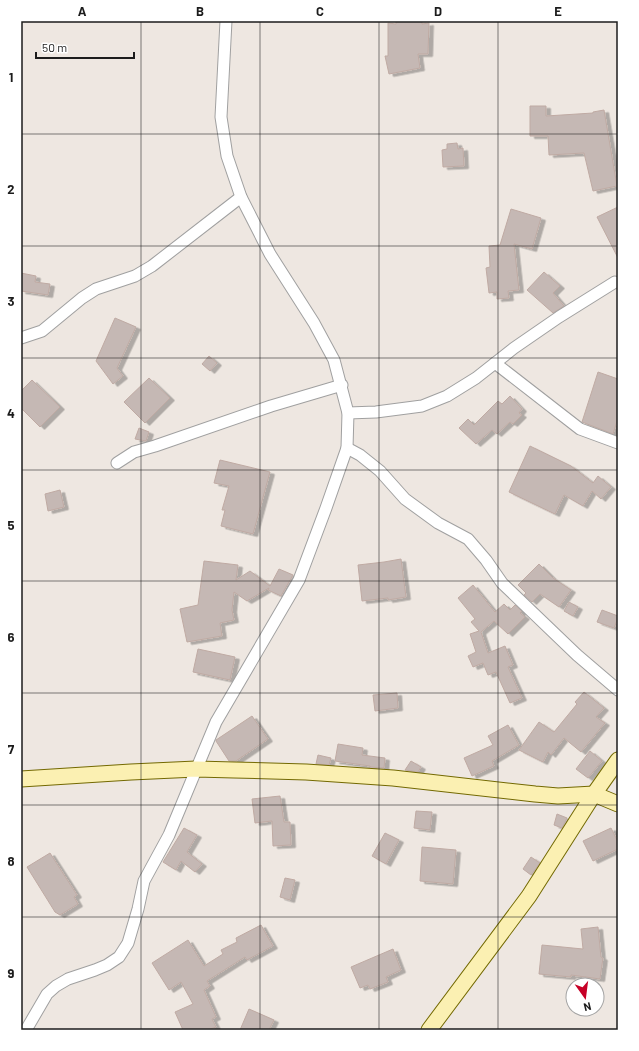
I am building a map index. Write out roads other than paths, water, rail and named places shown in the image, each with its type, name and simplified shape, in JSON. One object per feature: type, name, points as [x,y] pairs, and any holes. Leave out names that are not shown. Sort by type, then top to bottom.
[{"type":"street","points":[[26,1030],[47,994],[56,986],[68,979],[107,965],[119,957],[128,943],[144,881],[169,835],[216,722],[299,580],[347,448],[348,413],[342,385],[334,360],[314,323],[270,254],[241,197],[227,156],[221,117],[226,21]]},
{"type":"street","points":[[21,338],[42,331],[82,298],[96,289],[135,276],[152,266],[241,197]]},
{"type":"street","points":[[348,413],[376,412],[422,406],[447,396],[476,378],[514,348],[559,317],[616,282]]},
{"type":"street","points":[[495,363],[580,429],[618,443]]},
{"type":"street","points":[[117,463],[134,452],[271,406],[342,385]]},
{"type":"street","points":[[347,448],[380,471],[405,499],[438,523],[468,539],[486,560],[502,583],[577,654],[618,690]]},
{"type":"street","points":[[429,1030],[529,896],[594,794],[618,760]]},
{"type":"street","points":[[21,780],[130,772],[196,770],[306,772],[385,778],[558,796],[594,794],[618,804]]}]
